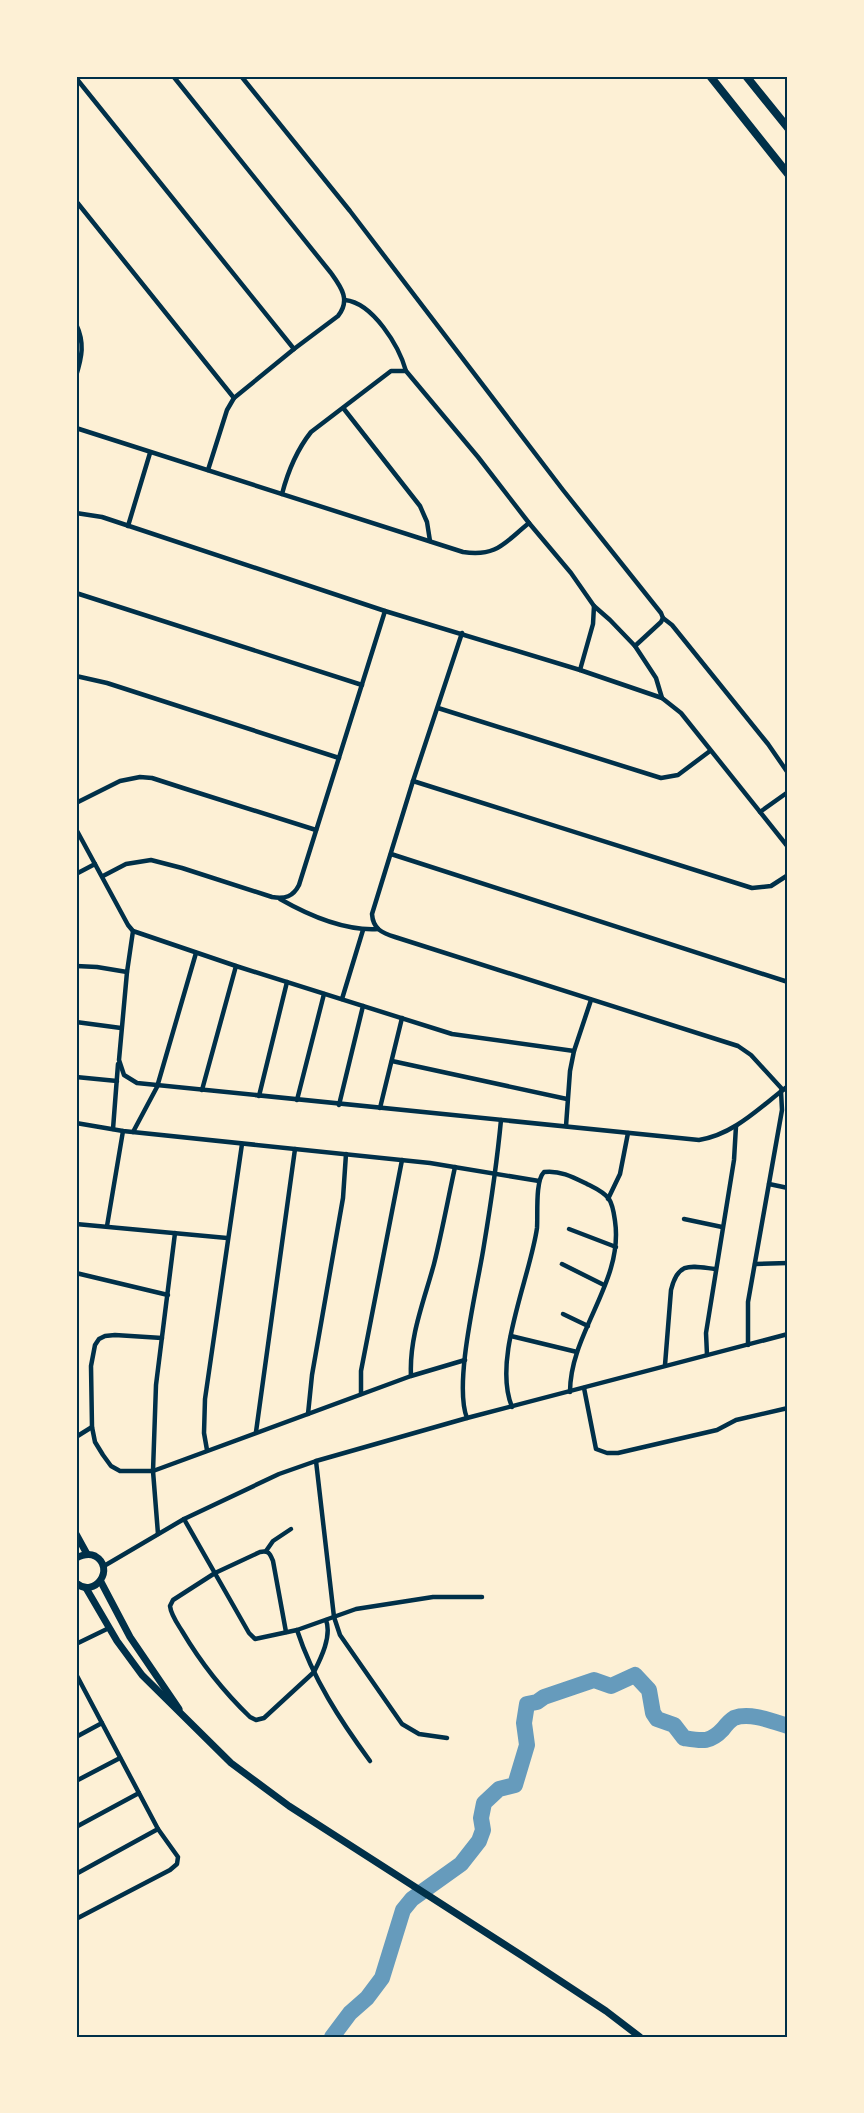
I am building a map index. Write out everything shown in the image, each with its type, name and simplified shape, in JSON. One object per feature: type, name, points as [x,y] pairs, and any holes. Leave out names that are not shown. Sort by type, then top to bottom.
[{"type":"main road","points":[[710,76],[788,174]]},
{"type":"main road","points":[[746,76],[788,128]]},
{"type":"main road","points":[[76,1534],[87,1554]]},
{"type":"main road","points":[[76,1558],[87,1554],[97,1557],[104,1566],[103,1577],[100,1582],[97,1585],[86,1588]]},
{"type":"main road","points":[[100,1582],[130,1637],[182,1713]]},
{"type":"main road","points":[[76,1583],[86,1588],[109,1628],[142,1676],[220,1752],[269,1793],[576,1991],[640,2037]]},
{"type":"street","points":[[173,76],[331,273],[345,297],[362,305],[376,320],[402,356],[406,371],[571,573],[594,606],[635,646],[656,678],[662,698]]},
{"type":"street","points":[[241,76],[362,227],[563,490],[636,580],[663,618],[672,625],[768,744],[788,773]]},
{"type":"street","points":[[76,78],[294,349]]},
{"type":"street","points":[[76,201],[234,398]]},
{"type":"street","points":[[208,470],[227,410],[234,398],[338,316],[342,311],[345,297]]},
{"type":"street","points":[[76,324],[81,335],[83,351],[76,376]]},
{"type":"street","points":[[282,494],[290,466],[301,445],[311,432],[344,409],[391,371],[406,371]]},
{"type":"street","points":[[344,409],[420,506],[427,522],[430,541]]},
{"type":"street","points":[[76,428],[463,552],[488,553],[497,549],[529,523]]},
{"type":"street","points":[[128,526],[150,453]]},
{"type":"street","points":[[76,513],[128,526],[385,611],[580,670],[662,698],[681,712],[788,847]]},
{"type":"street","points":[[76,593],[362,685]]},
{"type":"street","points":[[580,670],[592,624],[594,606]]},
{"type":"street","points":[[103,876],[126,864],[151,860],[272,897],[290,896],[296,890],[316,830],[385,611]]},
{"type":"street","points":[[635,646],[663,618]]},
{"type":"street","points":[[462,633],[413,781],[372,914],[372,920],[378,929],[390,936],[738,1046],[751,1055],[782,1091],[782,1110],[748,1302],[748,1345]]},
{"type":"street","points":[[76,676],[107,683],[339,758]]},
{"type":"street","points":[[438,708],[661,778],[678,775],[710,751]]},
{"type":"street","points":[[76,804],[120,781],[146,778],[316,830]]},
{"type":"street","points":[[413,781],[752,888],[771,886],[788,875]]},
{"type":"street","points":[[760,812],[788,792]]},
{"type":"street","points":[[76,829],[133,931],[236,966],[452,1034],[574,1051]]},
{"type":"street","points":[[391,854],[788,982]]},
{"type":"street","points":[[76,874],[96,864]]},
{"type":"street","points":[[279,898],[302,912],[362,930],[378,929]]},
{"type":"street","points":[[342,999],[362,930]]},
{"type":"street","points":[[113,1130],[121,1028],[133,931]]},
{"type":"street","points":[[133,1132],[157,1086],[196,953]]},
{"type":"street","points":[[76,966],[127,972]]},
{"type":"street","points":[[202,1090],[236,966]]},
{"type":"street","points":[[259,1096],[287,982]]},
{"type":"street","points":[[297,1100],[324,994]]},
{"type":"street","points":[[566,1126],[567,1099],[574,1051],[591,1000]]},
{"type":"street","points":[[339,1105],[363,1006]]},
{"type":"street","points":[[380,1108],[402,1018]]},
{"type":"street","points":[[76,1022],[121,1028]]},
{"type":"street","points":[[119,1060],[122,1070],[128,1078],[137,1084],[699,1140],[714,1138],[736,1126],[788,1086]]},
{"type":"street","points":[[392,1061],[567,1099]]},
{"type":"street","points":[[76,1077],[117,1081]]},
{"type":"street","points":[[467,1418],[462,1399],[465,1360],[496,1174],[501,1120]]},
{"type":"street","points":[[76,1123],[113,1130],[402,1160],[496,1174],[540,1178]]},
{"type":"street","points":[[707,1355],[706,1332],[734,1160],[736,1126]]},
{"type":"street","points":[[107,1226],[122,1131]]},
{"type":"street","points":[[608,1199],[620,1174],[628,1133]]},
{"type":"street","points":[[207,1450],[204,1433],[205,1400],[242,1144]]},
{"type":"street","points":[[256,1432],[295,1149]]},
{"type":"street","points":[[308,1414],[314,1367],[343,1198],[346,1154]]},
{"type":"street","points":[[361,1394],[361,1371],[402,1160]]},
{"type":"street","points":[[411,1376],[411,1347],[434,1262],[455,1167]]},
{"type":"street","points":[[512,1407],[508,1398],[506,1383],[511,1336],[535,1239],[540,1178],[544,1172],[550,1171],[565,1173],[602,1192],[608,1199],[614,1216],[616,1246],[604,1285],[577,1352],[570,1392]]},
{"type":"street","points":[[769,1184],[788,1188]]},
{"type":"street","points":[[684,1219],[722,1227]]},
{"type":"street","points":[[76,1224],[227,1238]]},
{"type":"street","points":[[569,1229],[616,1246]]},
{"type":"street","points":[[158,1534],[153,1471],[156,1385],[175,1233]]},
{"type":"street","points":[[755,1264],[788,1263]]},
{"type":"street","points":[[562,1264],[604,1285]]},
{"type":"street","points":[[665,1365],[673,1278],[684,1267],[715,1269]]},
{"type":"street","points":[[76,1273],[168,1295]]},
{"type":"street","points":[[563,1314],[588,1326]]},
{"type":"street","points":[[104,1566],[184,1519],[279,1474],[316,1461],[467,1418],[788,1334]]},
{"type":"street","points":[[162,1338],[115,1335],[99,1339],[95,1345],[91,1366],[92,1427],[95,1442],[110,1466],[120,1471],[153,1471],[411,1376],[465,1360]]},
{"type":"street","points":[[511,1336],[577,1352]]},
{"type":"street","points":[[584,1388],[596,1449],[607,1453],[618,1453],[716,1430],[736,1420],[788,1408]]},
{"type":"street","points":[[76,1436],[92,1427]]},
{"type":"street","points":[[316,1461],[334,1617],[340,1635],[402,1724],[419,1734],[447,1738]]},
{"type":"street","points":[[184,1519],[251,1637],[259,1638],[297,1630],[356,1610],[433,1598],[482,1597]]},
{"type":"street","points":[[291,1529],[273,1541],[266,1551],[215,1573],[173,1600],[170,1610],[216,1682],[252,1719],[264,1718],[314,1672],[319,1664],[328,1632],[326,1620]]},
{"type":"street","points":[[266,1551],[269,1552],[273,1562],[286,1632]]},
{"type":"street","points":[[76,1644],[109,1628]]},
{"type":"street","points":[[297,1630],[304,1652],[339,1718],[370,1761]]},
{"type":"street","points":[[76,1674],[158,1829],[178,1857],[177,1864],[170,1870],[76,1919]]},
{"type":"street","points":[[76,1689],[82,1686]]},
{"type":"street","points":[[76,1737],[102,1723]]},
{"type":"street","points":[[76,1781],[120,1758]]},
{"type":"street","points":[[76,1827],[139,1793]]},
{"type":"street","points":[[76,1874],[158,1829]]},
{"type":"waterway","points":[[332,2037],[350,2013],[367,1998],[382,1978],[403,1910],[412,1899],[461,1864],[479,1841],[483,1830],[481,1818],[484,1803],[499,1789],[515,1785],[527,1745],[524,1723],[527,1704],[594,1680],[611,1686],[635,1675],[649,1690],[653,1713],[657,1719],[674,1725],[684,1738],[710,1739],[718,1734],[732,1719],[740,1716],[761,1718],[788,1726]]}]
